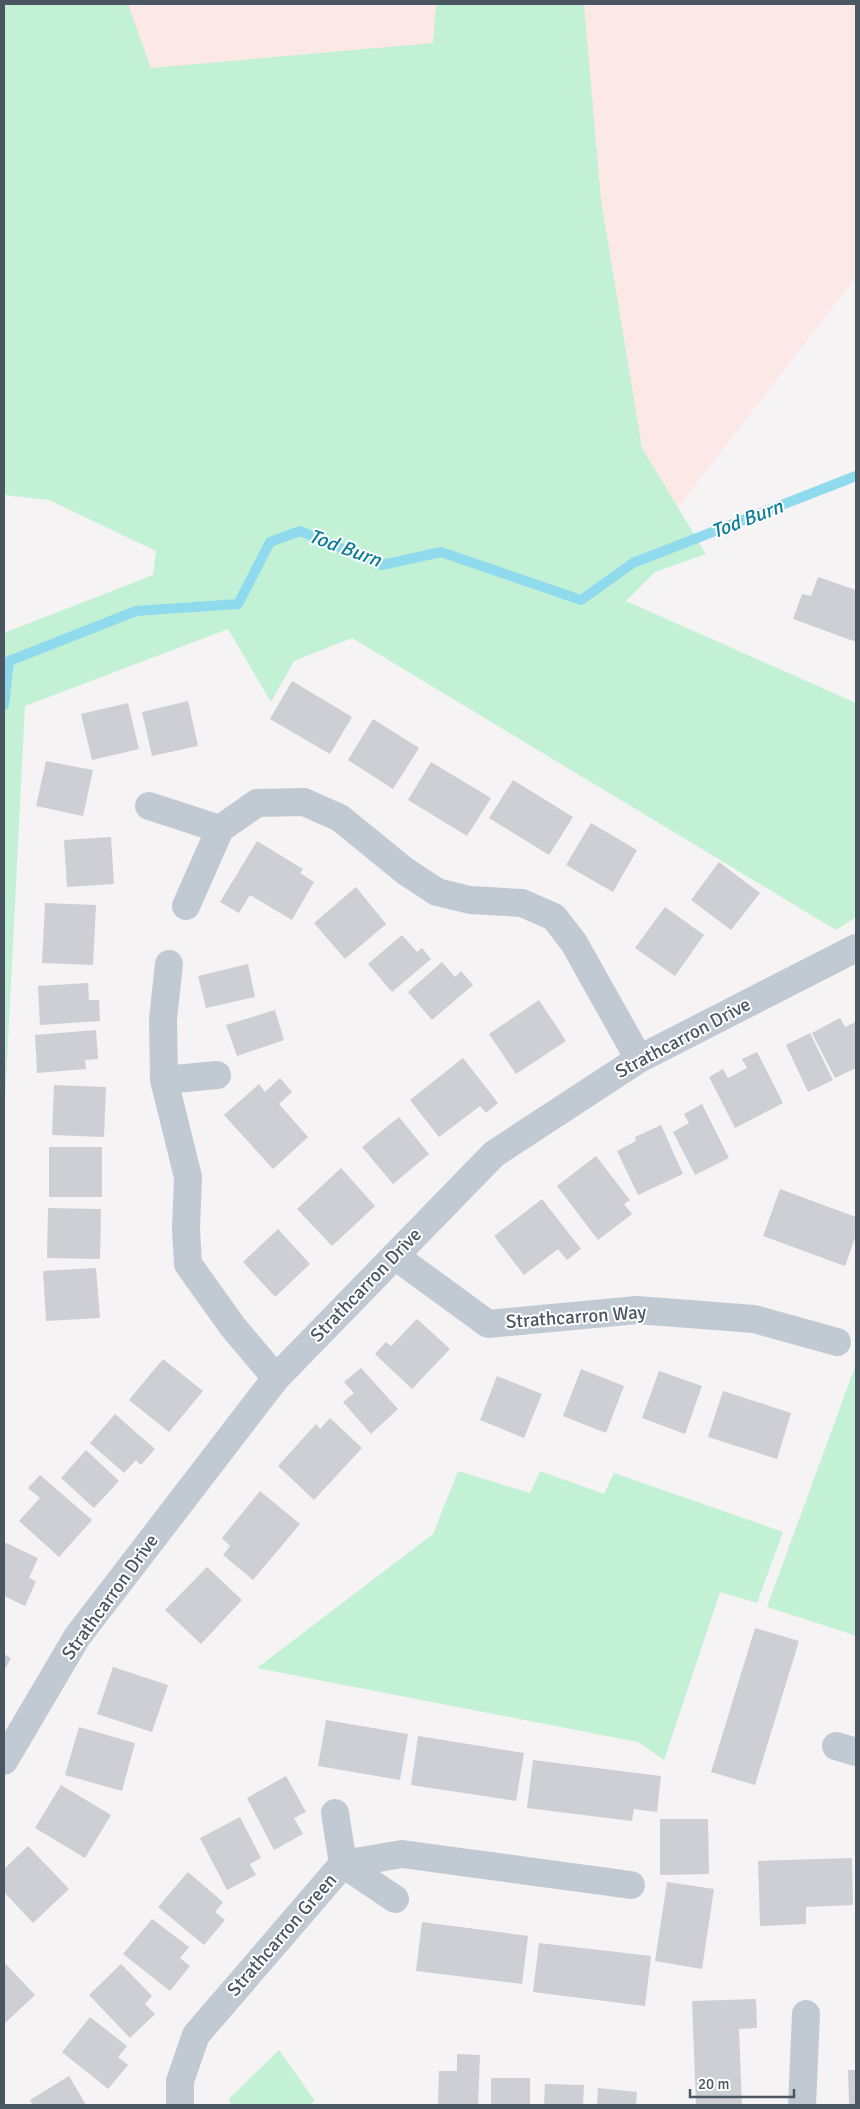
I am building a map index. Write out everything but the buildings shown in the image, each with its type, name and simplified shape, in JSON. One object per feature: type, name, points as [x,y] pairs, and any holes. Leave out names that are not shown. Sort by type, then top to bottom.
[{"type":"street","points":[[186,906],[220,829],[257,803],[304,802],[340,818],[405,872],[436,892],[470,900],[522,903],[554,917],[574,943],[639,1058]]},
{"type":"street","points":[[149,806],[220,829]]},
{"type":"street","name":"Strathcarron Drive","points":[[4,1761],[77,1637],[276,1378],[494,1154],[639,1058],[856,948]]},
{"type":"street","points":[[169,964],[163,1019],[164,1080],[188,1177],[186,1229],[188,1264],[232,1327],[276,1378]]},
{"type":"street","points":[[164,1080],[217,1075]]},
{"type":"street","name":"Strathcarron Way","points":[[395,1256],[488,1324],[637,1310],[754,1319],[837,1342]]},
{"type":"street","points":[[335,1813],[344,1864],[395,1899]]},
{"type":"street","name":"Strathcarron Green","points":[[180,2105],[180,2081],[196,2035],[344,1864],[402,1854],[631,1884]]},
{"type":"street","points":[[802,2105],[806,2014]]},
{"type":"shaded area","points":[[4,4],[856,4],[856,277],[652,541],[4,486]]},
{"type":"green space","points":[[4,4],[128,4],[151,68],[433,43],[436,4],[584,4],[601,200],[642,448],[706,554],[655,572],[626,601],[856,703],[856,917],[836,930],[352,638],[294,661],[271,702],[228,629],[25,706],[4,1120],[4,633],[153,575],[156,551],[49,500],[4,495]]},
{"type":"green space","points":[[856,1364],[856,1639],[854,1635],[767,1607]]},
{"type":"green space","points":[[458,1471],[530,1493],[540,1471],[604,1494],[614,1473],[783,1532],[757,1603],[720,1592],[664,1760],[638,1742],[257,1668],[433,1534]]},
{"type":"green space","points":[[279,2050],[315,2101],[309,2105],[231,2105],[229,2099]]},
{"type":"waterway","name":"Tod Burn","points":[[4,705],[9,661],[136,611],[238,604],[270,542],[300,531],[382,565],[441,552],[581,600],[633,563],[856,476]]}]
